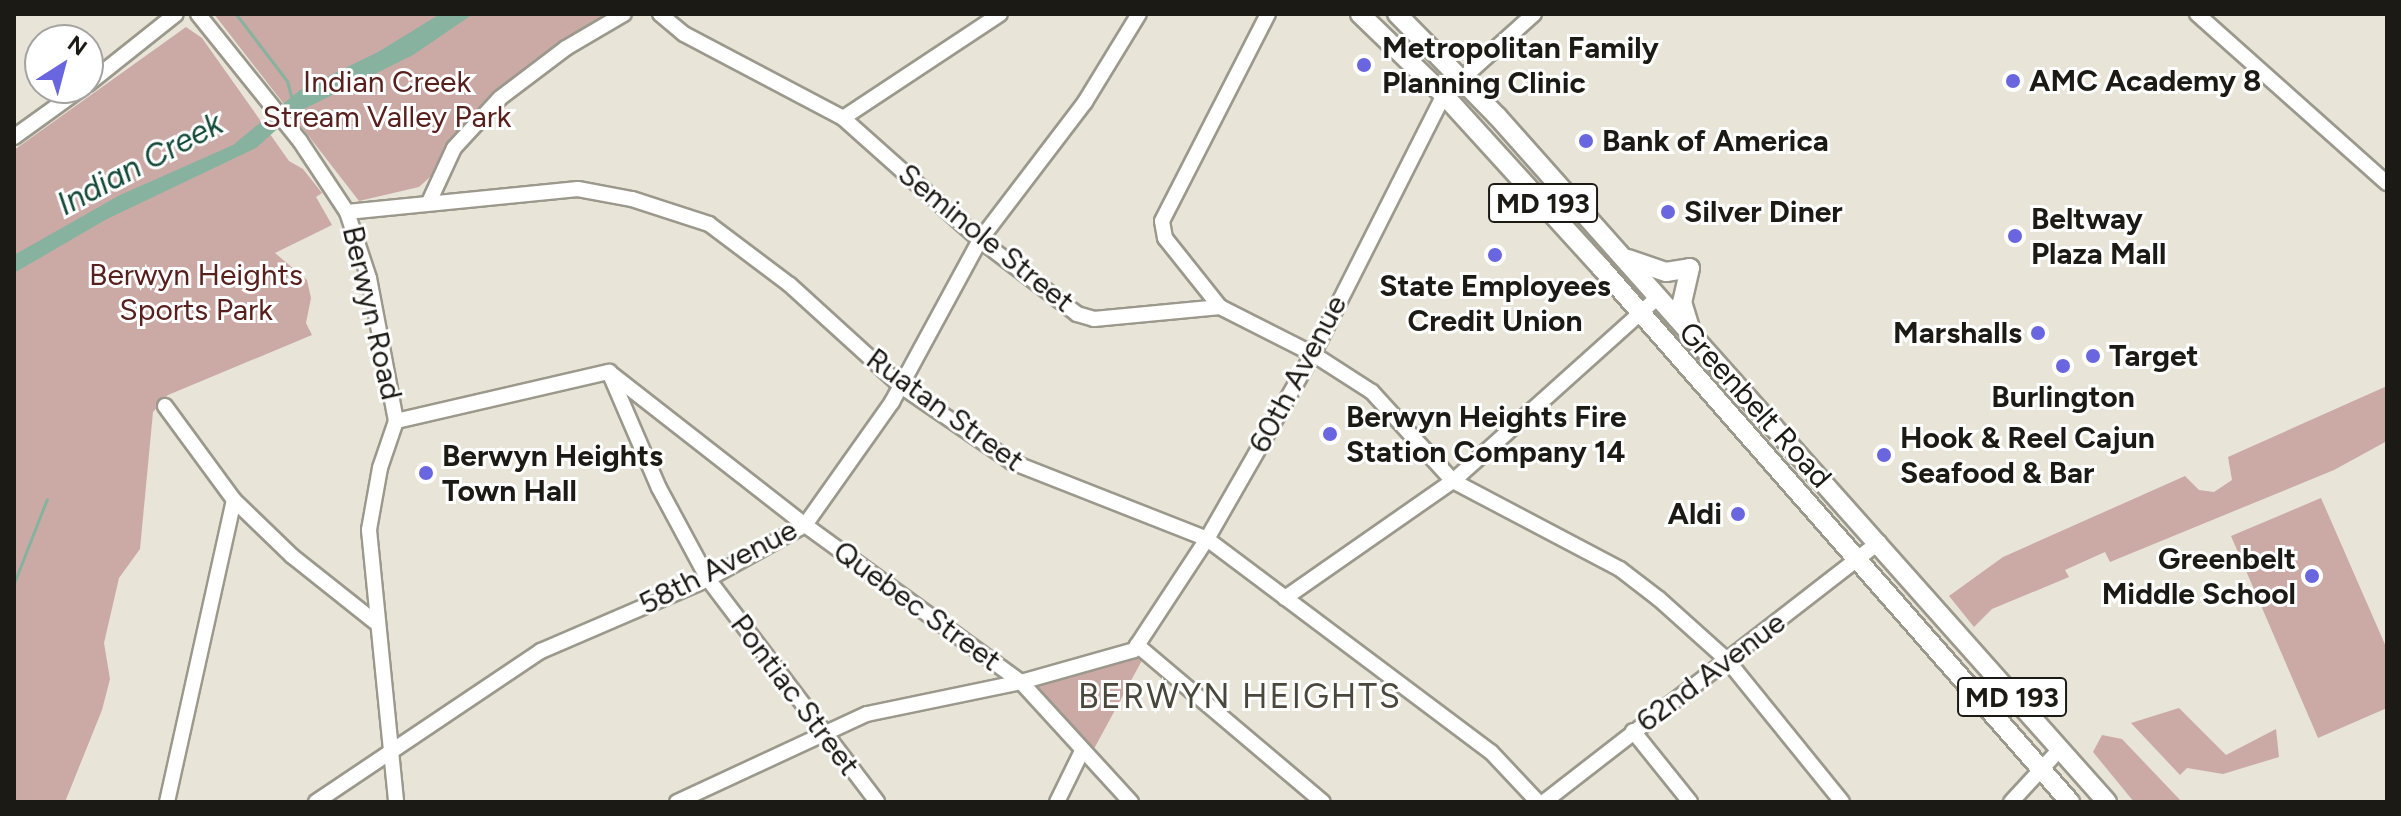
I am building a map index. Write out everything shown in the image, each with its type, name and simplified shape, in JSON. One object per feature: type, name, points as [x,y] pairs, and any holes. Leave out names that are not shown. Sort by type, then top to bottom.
[{"type":"main road","name":"Greenbelt Road","points":[[1360,14],[1444,95],[1641,312],[2070,802]]},
{"type":"main road","name":"Greenbelt Road","points":[[1397,14],[1463,78],[1657,298],[1879,542],[2107,802]]},
{"type":"main road","points":[[1620,256],[1652,270],[1690,268],[1682,302],[1693,337]]},
{"type":"street","points":[[104,71],[176,14]]},
{"type":"street","name":"Berwyn Road","points":[[198,14],[289,127],[347,212],[369,278],[396,421],[370,517],[375,622],[396,802]]},
{"type":"street","points":[[430,200],[454,148],[500,98],[566,48],[624,14]]},
{"type":"street","name":"Seminole Street","points":[[660,14],[684,34],[843,118],[980,240],[1084,318],[1220,307]]},
{"type":"street","points":[[843,118],[1000,14]]},
{"type":"street","name":"58th Avenue","points":[[316,802],[388,749],[541,651],[708,579],[805,525],[901,386],[980,240],[1085,102],[1139,14]]},
{"type":"street","points":[[1268,14],[1164,215],[1163,230],[1220,307],[1313,354],[1381,399],[1453,481],[1620,569],[1728,661],[1842,802]]},
{"type":"street","points":[[1444,95],[1534,14]]},
{"type":"street","points":[[2197,14],[2387,183]]},
{"type":"street","name":"60th Avenue","points":[[1137,645],[1207,539],[1313,354],[1444,95]]},
{"type":"street","points":[[14,137],[60,104]]},
{"type":"street","name":"Ruatan Street","points":[[347,212],[430,200],[578,189],[632,199],[709,224],[790,285],[901,386],[1023,468],[1182,525],[1207,539],[1491,752],[1538,802]]},
{"type":"street","points":[[1285,598],[1453,481],[1657,298]]},
{"type":"street","points":[[396,421],[609,372]]},
{"type":"street","name":"Quebec Street","points":[[609,372],[805,525],[1021,682],[1131,802]]},
{"type":"street","name":"Pontiac Street","points":[[609,372],[659,488],[708,579],[877,802]]},
{"type":"street","points":[[165,406],[234,500],[292,556],[375,622]]},
{"type":"street","points":[[167,802],[234,500]]},
{"type":"street","name":"62nd Avenue","points":[[1544,802],[1879,542]]},
{"type":"street","points":[[677,802],[822,731],[920,699],[1021,682],[1116,658],[1137,645],[1323,802]]},
{"type":"street","points":[[1633,731],[1690,802]]},
{"type":"street","points":[[2011,802],[2059,750]]},
{"type":"street","points":[[1057,802],[1082,751]]},
{"type":"green space","name":"Indian Creek Stream Valley Park","points":[[214,14],[607,14],[473,113],[462,148],[419,187],[359,201]]},
{"type":"green space","name":"Indian Creek Stream Valley Park","points":[[186,27],[202,38],[289,161],[303,169],[322,193],[316,197],[332,225],[275,253],[307,280],[311,298],[306,323],[312,335],[168,395],[153,412],[140,549],[119,578],[104,643],[110,679],[102,710],[65,802],[14,802],[14,150],[78,104],[104,104],[104,86]]},
{"type":"green space","points":[[2387,386],[2387,441],[2334,470],[2110,562],[2105,552],[2065,570],[2069,577],[1992,609],[1974,627],[1949,596],[2003,557],[2185,476],[2199,490],[2214,492],[2232,480],[2228,457]]},
{"type":"green space","points":[[2321,498],[2387,649],[2387,708],[2318,738],[2231,536]]},
{"type":"green space","points":[[1146,653],[1089,758],[1021,682]]},
{"type":"green space","points":[[2179,708],[2226,755],[2276,729],[2279,757],[2223,774],[2187,768],[2180,775],[2131,723]]},
{"type":"green space","points":[[2102,735],[2122,739],[2182,802],[2134,802],[2093,752]]},
{"type":"shaded area","name":"Indian Creek","points":[[440,14],[473,14],[413,55],[294,114],[256,148],[107,219],[14,273],[14,255],[120,195],[233,145],[300,90],[378,52]]},
{"type":"waterway","points":[[236,14],[287,81],[291,96]]},
{"type":"waterway","points":[[14,583],[47,499]]},
{"type":"place","name":"Metropolitan Family Planning Clinic","points":[[1364,65]]},
{"type":"place","name":"AMC Academy 8","points":[[2013,81]]},
{"type":"place","name":"Bank of America","points":[[1586,141]]},
{"type":"place","name":"Silver Diner","points":[[1668,212]]},
{"type":"place","name":"Beltway Plaza Mall","points":[[2015,236]]},
{"type":"place","name":"State Employees Credit Union","points":[[1495,255]]},
{"type":"place","name":"Marshalls","points":[[2038,333]]},
{"type":"place","name":"Target","points":[[2093,356]]},
{"type":"place","name":"Burlington","points":[[2063,366]]},
{"type":"place","name":"Berwyn Heights Fire Station Company 14","points":[[1330,434]]},
{"type":"place","name":"Hook & Reel Cajun Seafood & Bar","points":[[1884,455]]},
{"type":"place","name":"Berwyn Heights Town Hall","points":[[426,473]]},
{"type":"place","name":"Aldi","points":[[1738,514]]},
{"type":"place","name":"Greenbelt Middle School","points":[[2312,576]]},
{"type":"district","name":"BERWYN HEIGHTS","points":[[1240,697]]},
{"type":"park label","name":"Berwyn Heights Sports Park","points":[[196,292]]}]
